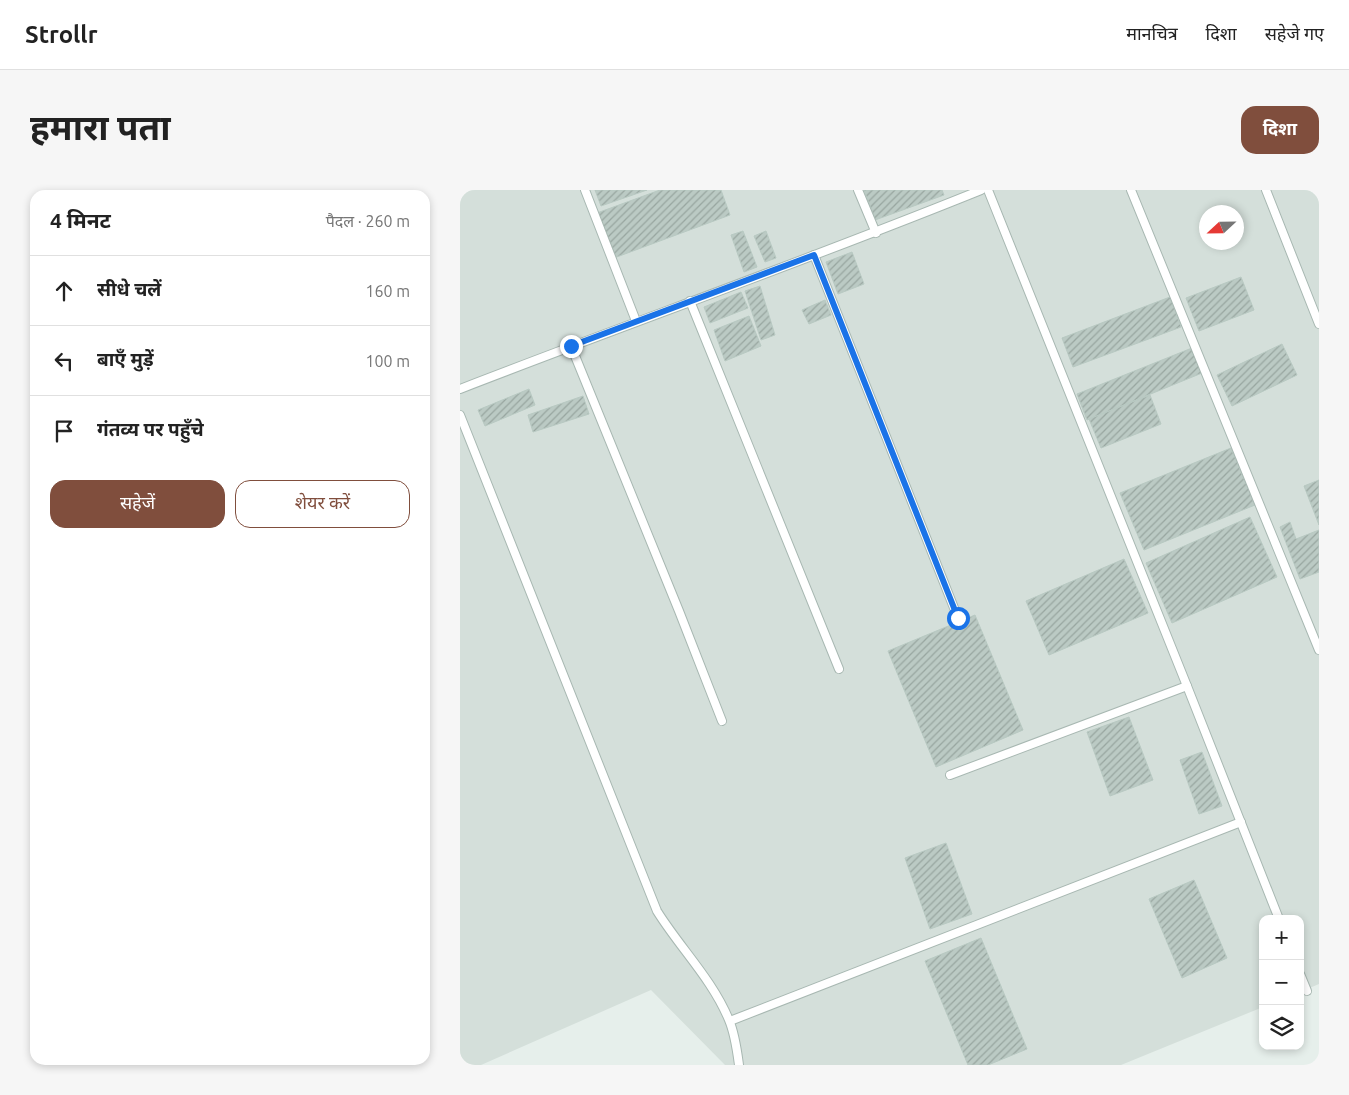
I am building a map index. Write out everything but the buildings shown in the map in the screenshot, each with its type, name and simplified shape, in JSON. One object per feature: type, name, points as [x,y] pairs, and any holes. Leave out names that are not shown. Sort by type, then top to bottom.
[{"type":"lane","points":[[585,190],[636,321]]},
{"type":"lane","points":[[858,190],[876,232]]},
{"type":"lane","points":[[460,389],[876,232],[981,190]]},
{"type":"lane","points":[[988,190],[1277,915]]},
{"type":"lane","points":[[1131,190],[1319,650]]},
{"type":"lane","points":[[1266,190],[1319,324]]},
{"type":"lane","points":[[814,255],[958,618]]},
{"type":"lane","points":[[690,301],[839,669]]},
{"type":"lane","points":[[571,346],[722,721]]},
{"type":"lane","points":[[460,415],[657,911],[671,934],[691,957],[730,1020],[739,1065]]},
{"type":"lane","points":[[950,775],[1187,686]]},
{"type":"lane","points":[[730,1020],[1241,822]]},
{"type":"lane","points":[[1304,984],[1307,992]]},
{"type":"shaded area","points":[[460,190],[1319,190],[1319,984],[1304,990],[1304,915],[1259,915],[1259,1009],[1121,1065],[725,1065],[651,990],[481,1065],[460,1065]]},
{"type":"route","points":[[571,346],[814,255],[958,618]]}]
